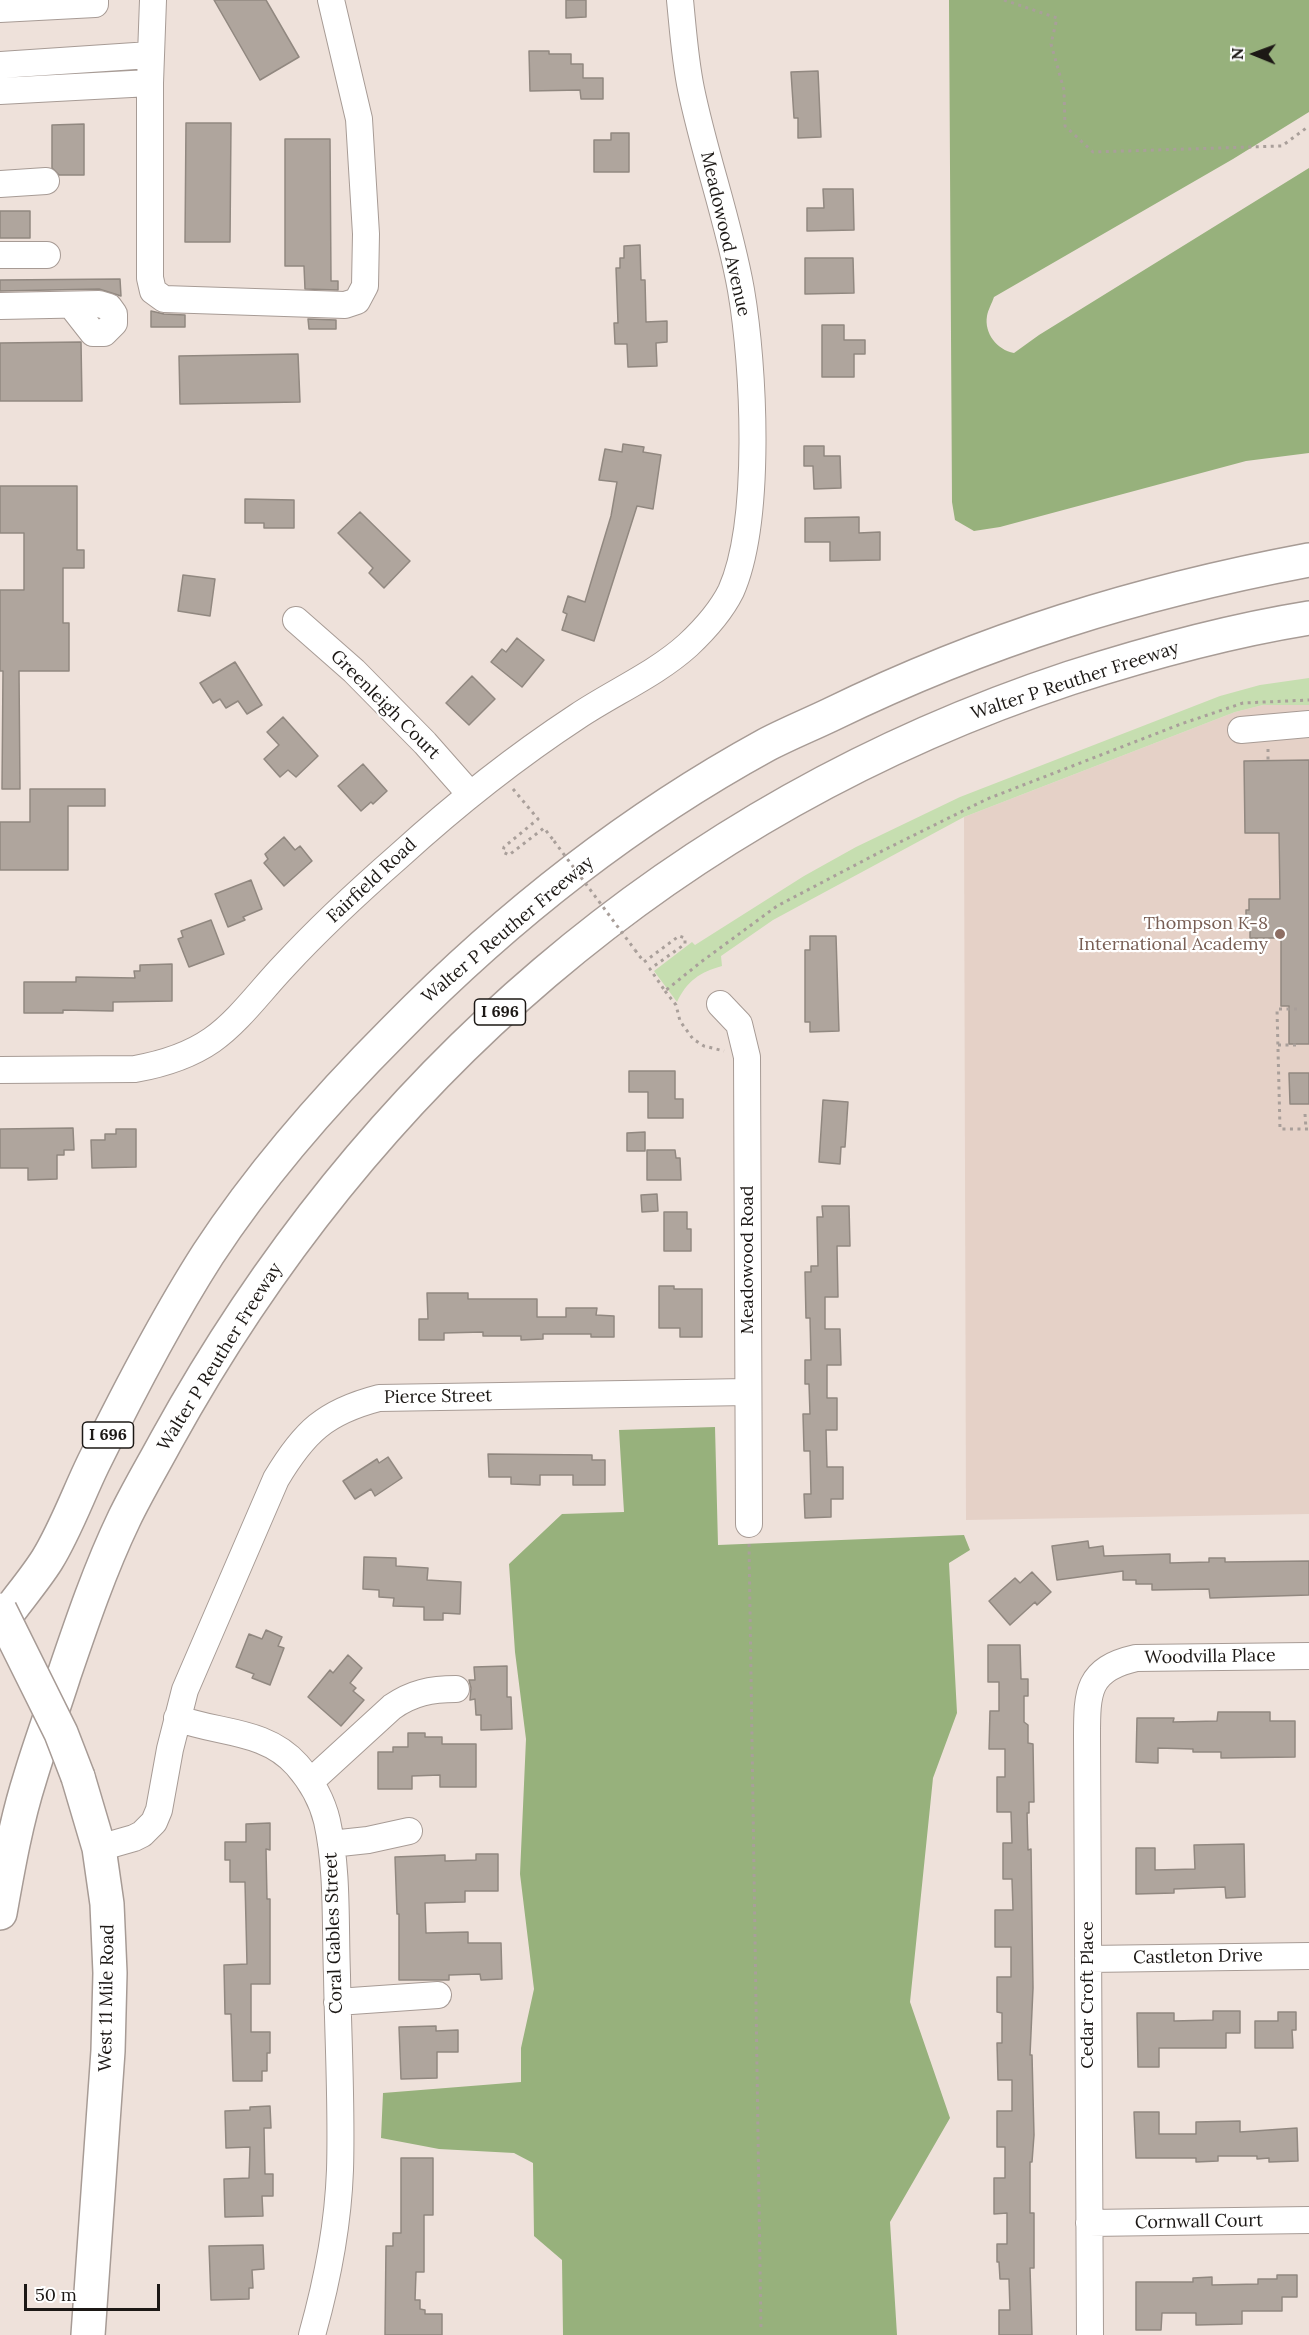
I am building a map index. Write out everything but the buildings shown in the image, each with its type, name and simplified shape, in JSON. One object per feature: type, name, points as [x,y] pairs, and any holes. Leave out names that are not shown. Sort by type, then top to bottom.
[{"type":"main road","name":"Walter P Reuther Freeway","points":[[0,1624],[49,1558],[124,1400],[172,1313],[209,1253],[249,1198],[336,1091],[383,1042],[431,993],[533,903],[597,855],[700,785],[767,745],[885,688],[1022,634],[1095,610],[1184,586],[1309,560]]},
{"type":"main road","name":"Walter P Reuther Freeway","points":[[0,1913],[14,1840],[29,1780],[89,1602],[125,1516],[214,1358],[285,1252],[354,1164],[445,1064],[547,971],[627,907],[731,836],[836,777],[898,746],[1037,689],[1158,651],[1309,618]]},
{"type":"main road","name":"West 11 Mile Road","points":[[0,1610],[61,1733],[78,1778],[99,1848],[108,1916],[110,1982],[108,2051],[88,2335]]},
{"type":"street","points":[[0,9],[96,4],[95,0]]},
{"type":"street","points":[[153,0],[150,55],[150,278],[153,291],[164,299],[345,305],[357,301],[365,286],[366,234],[359,119],[330,0]]},
{"type":"street","name":"Meadowood Avenue","points":[[680,0],[691,87],[741,290],[750,368],[751,453],[746,530],[736,577],[720,609]]},
{"type":"street","points":[[0,65],[150,55]]},
{"type":"street","points":[[0,91],[150,83]]},
{"type":"street","points":[[0,184],[46,182]]},
{"type":"street","points":[[0,255],[47,255]]},
{"type":"street","points":[[0,306],[71,304]]},
{"type":"street","name":"Fairfield Road","points":[[0,1070],[135,1069],[157,1065],[195,1050],[224,1031],[339,910],[470,794],[555,731],[677,654],[720,609]]},
{"type":"street","name":"Greenleigh Court","points":[[296,620],[354,671],[425,743],[470,794]]},
{"type":"street","points":[[1241,730],[1309,724]]},
{"type":"street","name":"Meadowood Road","points":[[720,1004],[739,1024],[747,1057],[749,1524]]},
{"type":"street","name":"Pierce Street","points":[[177,1718],[185,1690],[276,1479],[294,1450],[314,1428],[336,1413],[358,1403],[379,1398],[748,1392]]},
{"type":"street","name":"Woodvilla Place","points":[[1112,1665],[1136,1658],[1309,1656]]},
{"type":"street","name":"Cedar Croft Place","points":[[1090,2335],[1088,1699],[1098,1677],[1112,1665]]},
{"type":"street","points":[[310,1782],[398,1702],[417,1693],[435,1689],[456,1689]]},
{"type":"street","points":[[99,1848],[135,1838],[154,1822],[159,1810],[177,1718]]},
{"type":"street","name":"Coral Gables Street","points":[[177,1718],[195,1725],[242,1734],[272,1745],[296,1764],[310,1782],[326,1818],[334,1869],[340,2171],[327,2273],[312,2335]]},
{"type":"street","points":[[331,1844],[368,1840],[409,1831]]},
{"type":"street","name":"Castleton Drive","points":[[1088,1959],[1309,1956]]},
{"type":"street","points":[[337,2002],[438,1995]]},
{"type":"street","name":"Cornwall Court","points":[[1089,2223],[1309,2220]]},
{"type":"path","points":[[1004,0],[1057,18],[1051,44],[1064,90],[1065,126],[1093,152],[1282,146],[1309,126]]},
{"type":"path","points":[[664,991],[777,906],[987,799],[1180,724],[1244,703],[1309,700]]},
{"type":"path","points":[[1268,749],[1268,761]]},
{"type":"path","points":[[508,783],[538,819],[504,847],[503,852],[509,855],[544,828],[644,962],[679,936],[685,938],[684,944],[650,969],[676,1005],[680,1021],[693,1039],[704,1046],[721,1049],[727,1057]]},
{"type":"path","points":[[1297,1009],[1277,1009],[1280,1129],[1308,1129],[1305,1114]]},
{"type":"path","points":[[1278,1046],[1297,1045]]},
{"type":"path","points":[[749,1524],[761,2331]]},
{"type":"shaded area","points":[[1263,705],[1309,705],[1309,1514],[966,1520],[964,817],[1235,712]]},
{"type":"green space","points":[[949,0],[1309,0],[1309,112],[1233,159],[994,297],[987,322],[993,340],[1002,348],[1014,353],[1039,335],[1309,168],[1309,453],[1246,461],[1000,527],[974,531],[955,520],[952,502]]},
{"type":"green space","points":[[1309,678],[1309,705],[1263,705],[1235,712],[964,817],[773,920],[721,956],[722,966],[695,978],[685,988],[677,1002],[654,971],[692,942],[695,945],[804,876],[856,847],[960,797],[1220,696],[1260,685]]},
{"type":"green space","points":[[715,1427],[718,1545],[964,1535],[970,1550],[949,1563],[957,1713],[933,1778],[910,2002],[950,2118],[890,2222],[897,2335],[563,2335],[562,2260],[534,2236],[533,2163],[514,2153],[439,2149],[381,2138],[383,2093],[521,2082],[521,2048],[534,1989],[520,1874],[526,1739],[515,1652],[509,1564],[562,1514],[624,1512],[619,1430]]},
{"type":"place","name":"Thompson K-8 International Academy","points":[[1280,934]]}]
